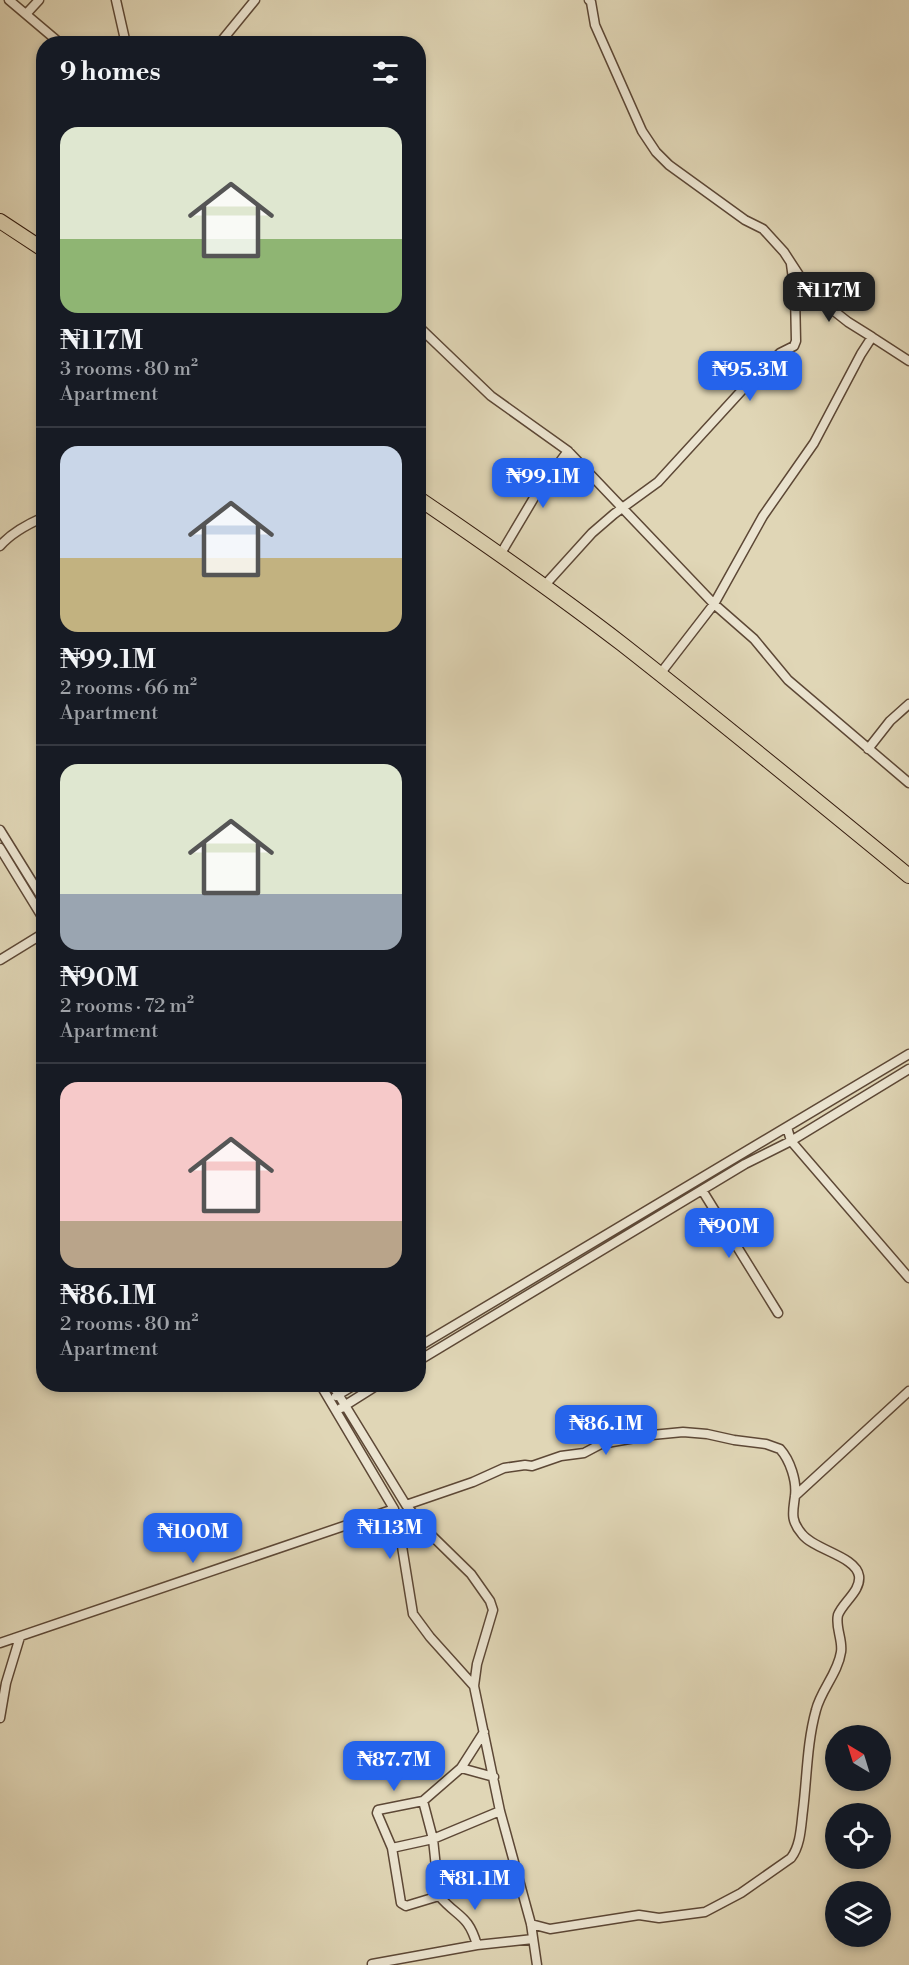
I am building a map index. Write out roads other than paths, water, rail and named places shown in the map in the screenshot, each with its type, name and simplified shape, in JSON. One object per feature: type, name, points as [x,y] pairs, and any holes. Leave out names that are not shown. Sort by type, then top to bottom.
[{"type":"main road","points":[[0,221],[36,245]]},
{"type":"main road","points":[[426,504],[544,586],[660,674],[909,876]]},
{"type":"street","points":[[9,0],[52,36]]},
{"type":"street","points":[[27,13],[39,0]]},
{"type":"street","points":[[116,0],[124,36]]},
{"type":"street","points":[[226,36],[255,0]]},
{"type":"street","points":[[589,0],[595,25],[642,131],[651,145],[669,165],[745,220],[763,230],[784,252],[810,292],[848,322],[909,361]]},
{"type":"street","points":[[544,586],[592,533],[658,482],[777,356],[794,346],[796,341],[795,294],[791,262]]},
{"type":"street","points":[[426,334],[491,396],[568,451],[714,604],[754,639],[788,680],[909,783]]},
{"type":"street","points":[[660,674],[714,604],[764,516],[814,442],[872,337]]},
{"type":"street","points":[[500,555],[538,491],[568,451]]},
{"type":"street","points":[[0,546],[6,539],[36,521]]},
{"type":"street","points":[[868,749],[890,721],[909,704]]},
{"type":"street","points":[[0,830],[36,889]]},
{"type":"street","points":[[0,848],[36,907]]},
{"type":"street","points":[[0,960],[36,938]]},
{"type":"street","points":[[426,1342],[909,1054]]},
{"type":"street","points":[[426,1356],[745,1164],[791,1141],[909,1069]]},
{"type":"street","points":[[787,1127],[791,1141],[909,1278]]},
{"type":"street","points":[[702,1190],[778,1313]]},
{"type":"street","points":[[795,1496],[909,1391]]},
{"type":"street","points":[[324,1392],[394,1509],[413,1614],[474,1686]]},
{"type":"street","points":[[337,1392],[406,1506],[427,1531],[471,1574],[490,1601],[493,1610],[477,1664],[474,1686],[500,1811],[531,1924],[537,1965]]},
{"type":"street","points":[[329,1400],[344,1392]]},
{"type":"street","points":[[336,1411],[367,1392]]},
{"type":"street","points":[[406,1506],[473,1482],[504,1468],[532,1466],[561,1456],[578,1455],[601,1444],[683,1432],[707,1434],[777,1447],[783,1451],[791,1470],[795,1496],[792,1514],[801,1534],[810,1542],[847,1560],[855,1567],[860,1578],[855,1590],[838,1615],[841,1652],[839,1662],[816,1710],[796,1851],[791,1858],[741,1893],[705,1912],[659,1918],[639,1916],[550,1929],[531,1924]]},
{"type":"street","points":[[0,1642],[394,1509]]},
{"type":"street","points":[[0,1719],[6,1683],[20,1636]]},
{"type":"street","points":[[439,1896],[403,1905],[392,1848],[377,1813],[378,1810],[423,1801],[461,1768],[484,1732]]},
{"type":"street","points":[[461,1768],[494,1777]]},
{"type":"street","points":[[423,1801],[434,1839],[439,1896],[468,1922],[477,1946]]},
{"type":"street","points":[[392,1848],[434,1839],[500,1811]]},
{"type":"street","points":[[372,1964],[533,1939]]}]
